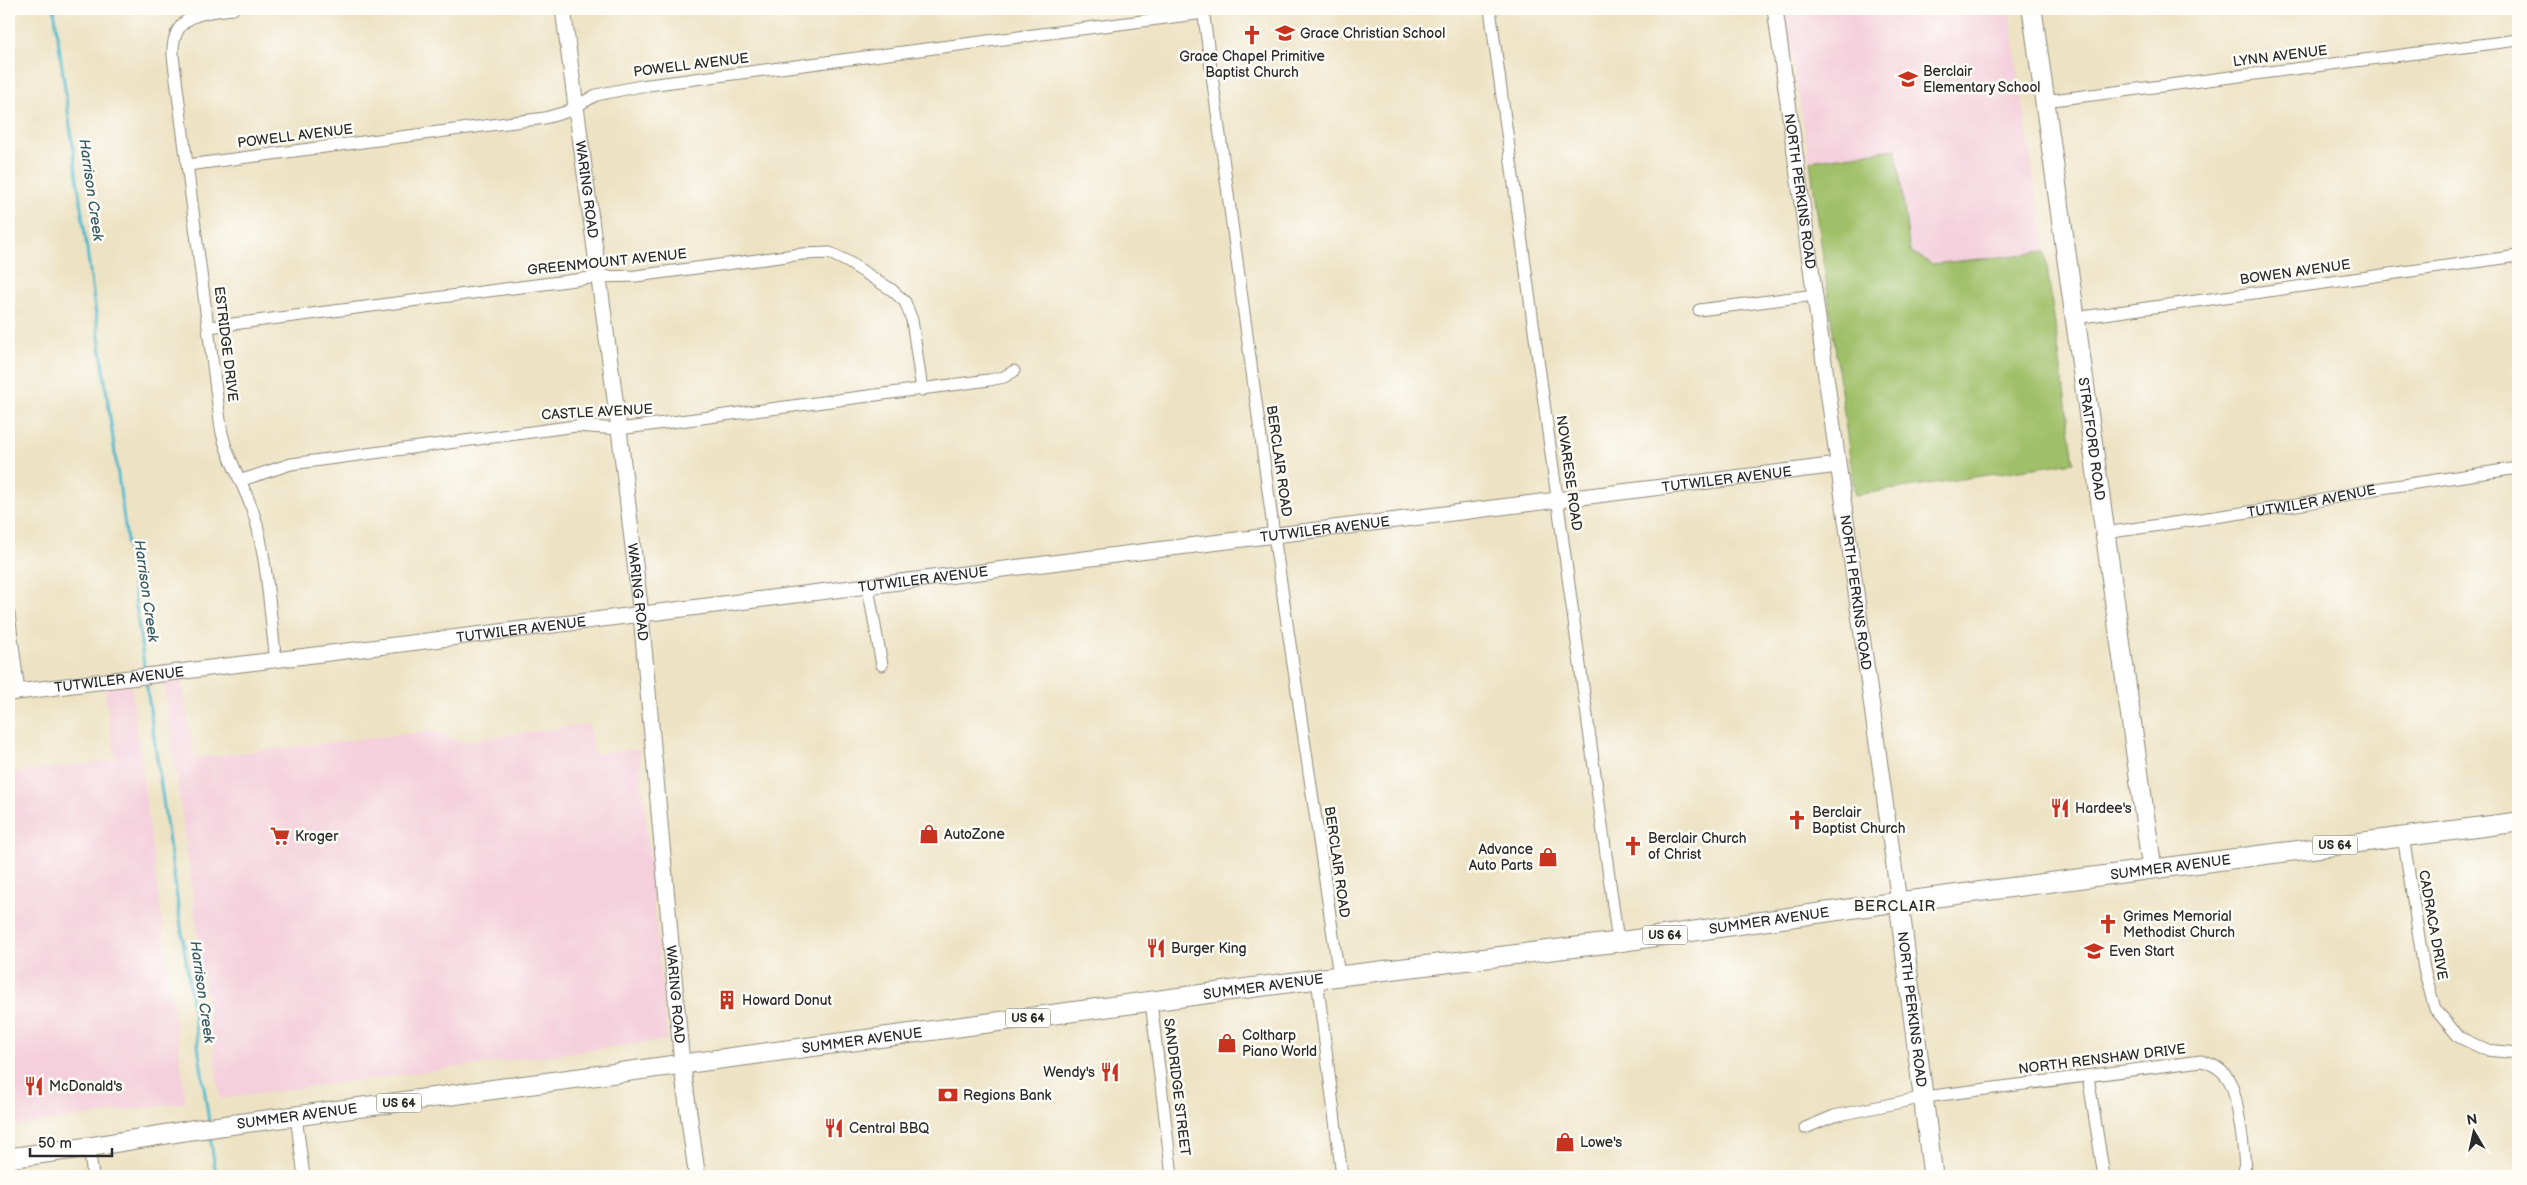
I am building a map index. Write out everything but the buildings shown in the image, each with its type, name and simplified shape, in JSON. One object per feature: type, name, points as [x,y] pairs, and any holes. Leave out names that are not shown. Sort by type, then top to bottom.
[{"type":"main road","name":"STRATFORD ROAD","points":[[2032,9],[2152,869]]},
{"type":"main road","name":"SUMMER AVENUE","points":[[9,1158],[89,1148],[191,1130],[1339,976],[1618,942],[1899,902],[2518,822]]},
{"type":"main road","name":"NORTH PERKINS ROAD","points":[[1899,902],[1925,1097],[1933,1176]]},
{"type":"main road","name":"WARING ROAD","points":[[682,1064],[697,1176]]},
{"type":"street","name":"ESTRIDGE DRIVE","points":[[233,9],[198,14],[181,27],[175,36],[173,47],[223,436],[242,480],[257,524],[276,661]]},
{"type":"street","name":"WARING ROAD","points":[[562,9],[619,429],[641,615],[682,1064]]},
{"type":"street","name":"NOVARESE ROAD","points":[[1490,9],[1618,942]]},
{"type":"street","name":"NORTH PERKINS ROAD","points":[[1775,9],[1899,902]]},
{"type":"street","name":"POWELL AVENUE","points":[[188,165],[533,120],[555,116],[605,93],[641,86],[1204,11]]},
{"type":"street","name":"BERCLAIR ROAD","points":[[1204,11],[1274,535],[1339,976]]},
{"type":"street","name":"LYNN AVENUE","points":[[2045,101],[2518,40]]},
{"type":"street","name":"GREENMOUNT AVENUE","points":[[209,327],[598,277],[636,276],[802,254],[830,253],[892,290],[905,302],[912,320],[922,390]]},
{"type":"street","name":"BOWEN AVENUE","points":[[2075,318],[2518,256]]},
{"type":"street","points":[[1699,310],[1814,295]]},
{"type":"street","name":"CASTLE AVENUE","points":[[242,480],[290,464],[576,426],[619,429],[922,390],[997,379],[1014,372]]},
{"type":"street","name":"TUTWILER AVENUE","points":[[14,692],[130,680],[1274,535],[1558,502],[1838,465]]},
{"type":"street","name":"TUTWILER AVENUE","points":[[2105,533],[2303,504],[2375,489],[2518,468]]},
{"type":"street","points":[[868,586],[882,665]]},
{"type":"street","points":[[9,614],[14,692]]},
{"type":"street","name":"CADRACA DRIVE","points":[[2403,836],[2424,969],[2435,1009],[2459,1037],[2486,1050],[2518,1052]]},
{"type":"street","points":[[1317,979],[1342,1176]]},
{"type":"street","name":"SANDRIDGE STREET","points":[[1151,1002],[1172,1176]]},
{"type":"street","name":"NORTH RENSHAW DRIVE","points":[[1805,1128],[1834,1116],[1925,1097],[2201,1061],[2213,1064],[2231,1084],[2244,1156],[2244,1176]]},
{"type":"street","points":[[2088,1076],[2104,1176]]},
{"type":"street","points":[[296,1117],[304,1176]]},
{"type":"street","points":[[89,1148],[93,1176]]},
{"type":"shaded area","name":"Berclair Elementary School","points":[[1783,9],[2009,9],[2045,252],[1932,264],[1910,251],[1896,149],[1810,161]]},
{"type":"shaded area","points":[[181,673],[194,758],[434,731],[459,742],[589,724],[593,754],[639,749],[667,1040],[220,1099],[163,675]]},
{"type":"shaded area","points":[[130,680],[186,1102],[9,1127],[9,774],[115,760],[104,682]]},
{"type":"green space","points":[[1896,149],[1910,251],[1932,264],[2045,252],[2074,462],[1855,495],[1810,161]]},
{"type":"waterway","name":"Harrison Creek","points":[[54,9],[145,672]]},
{"type":"waterway","name":"Harrison Creek","points":[[146,681],[209,1122]]},
{"type":"waterway","name":"Harrison Creek","points":[[210,1134],[216,1176]]},
{"type":"place","name":"Grace Christian School","points":[[1285,33]]},
{"type":"place","name":"Grace Chapel Primitive Baptist Church","points":[[1252,35]]},
{"type":"place","name":"Berclair Elementary School","points":[[1908,79]]},
{"type":"place","name":"Hardee's","points":[[2060,808]]},
{"type":"place","name":"Berclair Baptist Church","points":[[1797,820]]},
{"type":"place","name":"AutoZone","points":[[929,834]]},
{"type":"place","name":"Kroger","points":[[280,836]]},
{"type":"place","name":"Berclair Church of Christ","points":[[1633,846]]},
{"type":"place","name":"Advance Auto Parts","points":[[1548,857]]},
{"type":"place","name":"Grimes Memorial Methodist Church","points":[[2108,924]]},
{"type":"place","name":"Burger King","points":[[1156,948]]},
{"type":"place","name":"Even Start","points":[[2094,951]]},
{"type":"place","name":"Howard Donut","points":[[727,1000]]},
{"type":"place","name":"Coltharp Piano World","points":[[1227,1043]]},
{"type":"place","name":"Wendy's","points":[[1110,1072]]},
{"type":"place","name":"McDonald's","points":[[34,1086]]},
{"type":"place","name":"Regions Bank","points":[[948,1095]]},
{"type":"place","name":"Central BBQ","points":[[834,1128]]},
{"type":"place","name":"Lowe's","points":[[1565,1142]]},
{"type":"district","name":"BERCLAIR","points":[[1895,906]]}]
